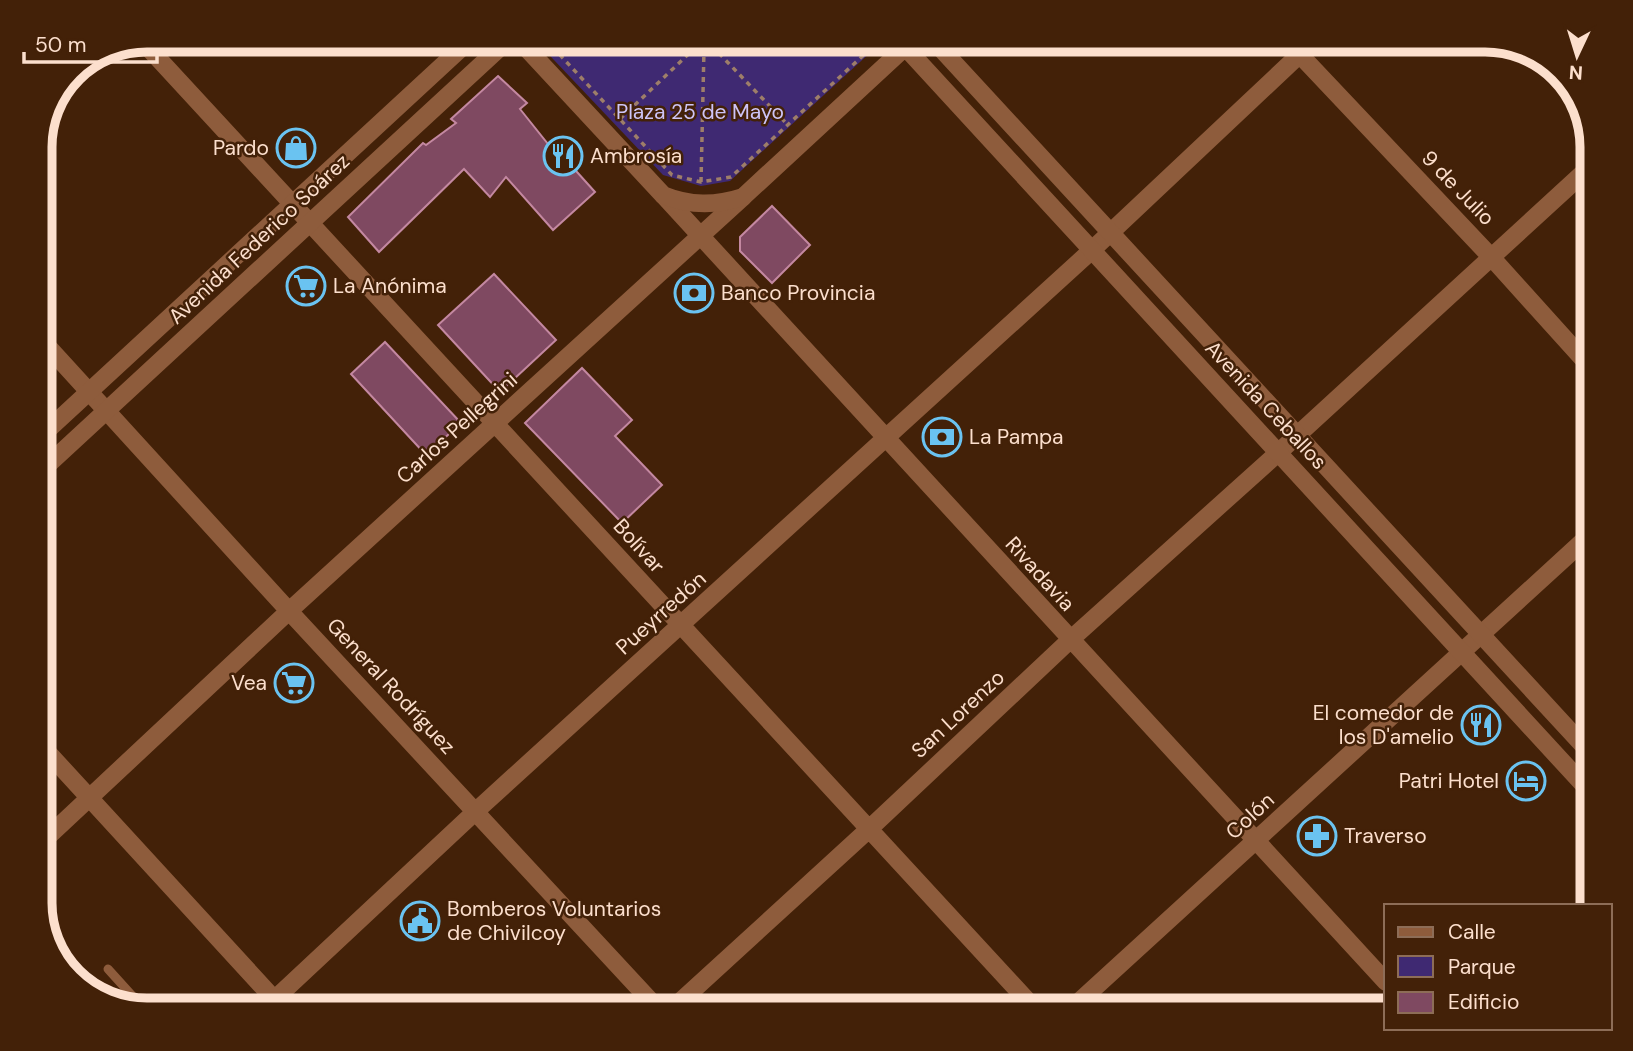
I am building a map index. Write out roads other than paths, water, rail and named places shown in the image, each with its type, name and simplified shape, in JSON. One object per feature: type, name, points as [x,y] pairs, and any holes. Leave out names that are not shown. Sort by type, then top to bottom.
[{"type":"street","name":"Bolívar","points":[[152,52],[1025,998]]},
{"type":"street","name":"Avenida Federico Soárez","points":[[53,425],[457,52]]},
{"type":"street","name":"Avenida Federico Soárez","points":[[53,460],[495,52]]},
{"type":"street","name":"Rivadavia","points":[[530,52],[1384,980]]},
{"type":"street","name":"Carlos Pellegrini","points":[[53,832],[289,611],[901,52]]},
{"type":"street","name":"Avenida Ceballos","points":[[917,52],[1092,250],[1580,781]]},
{"type":"street","name":"Avenida Ceballos","points":[[944,52],[1580,742]]},
{"type":"street","name":"Pueyrredón","points":[[283,998],[476,811],[1092,250],[1301,52]]},
{"type":"street","name":"9 de Julio","points":[[1299,54],[1492,257],[1580,355]]},
{"type":"street","name":"San Lorenzo","points":[[684,998],[1070,640],[1297,436],[1580,175]]},
{"type":"street","points":[[663,195],[702,205],[743,197]]},
{"type":"street","name":"General Rodríguez","points":[[53,352],[648,998]]},
{"type":"street","name":"Colón","points":[[1083,998],[1580,544]]},
{"type":"street","points":[[53,758],[266,998]]},
{"type":"lane","points":[[108,969],[135,998]]},
{"type":"place","name":"Pardo","points":[[296,148]]},
{"type":"place","name":"Ambrosía","points":[[563,156]]},
{"type":"place","name":"La Anónima","points":[[306,286]]},
{"type":"place","name":"Banco Provincia","points":[[694,293]]},
{"type":"place","name":"La Pampa","points":[[942,437]]},
{"type":"place","name":"Vea","points":[[294,683]]},
{"type":"place","name":"El comedor de los D'amelio","points":[[1481,725]]},
{"type":"place","name":"Patri Hotel","points":[[1526,781]]},
{"type":"place","name":"Traverso","points":[[1317,836]]},
{"type":"place","name":"Bomberos Voluntarios de Chivilcoy","points":[[420,921]]},
{"type":"park label","name":"Plaza 25 de Mayo","points":[[700,112]]}]
